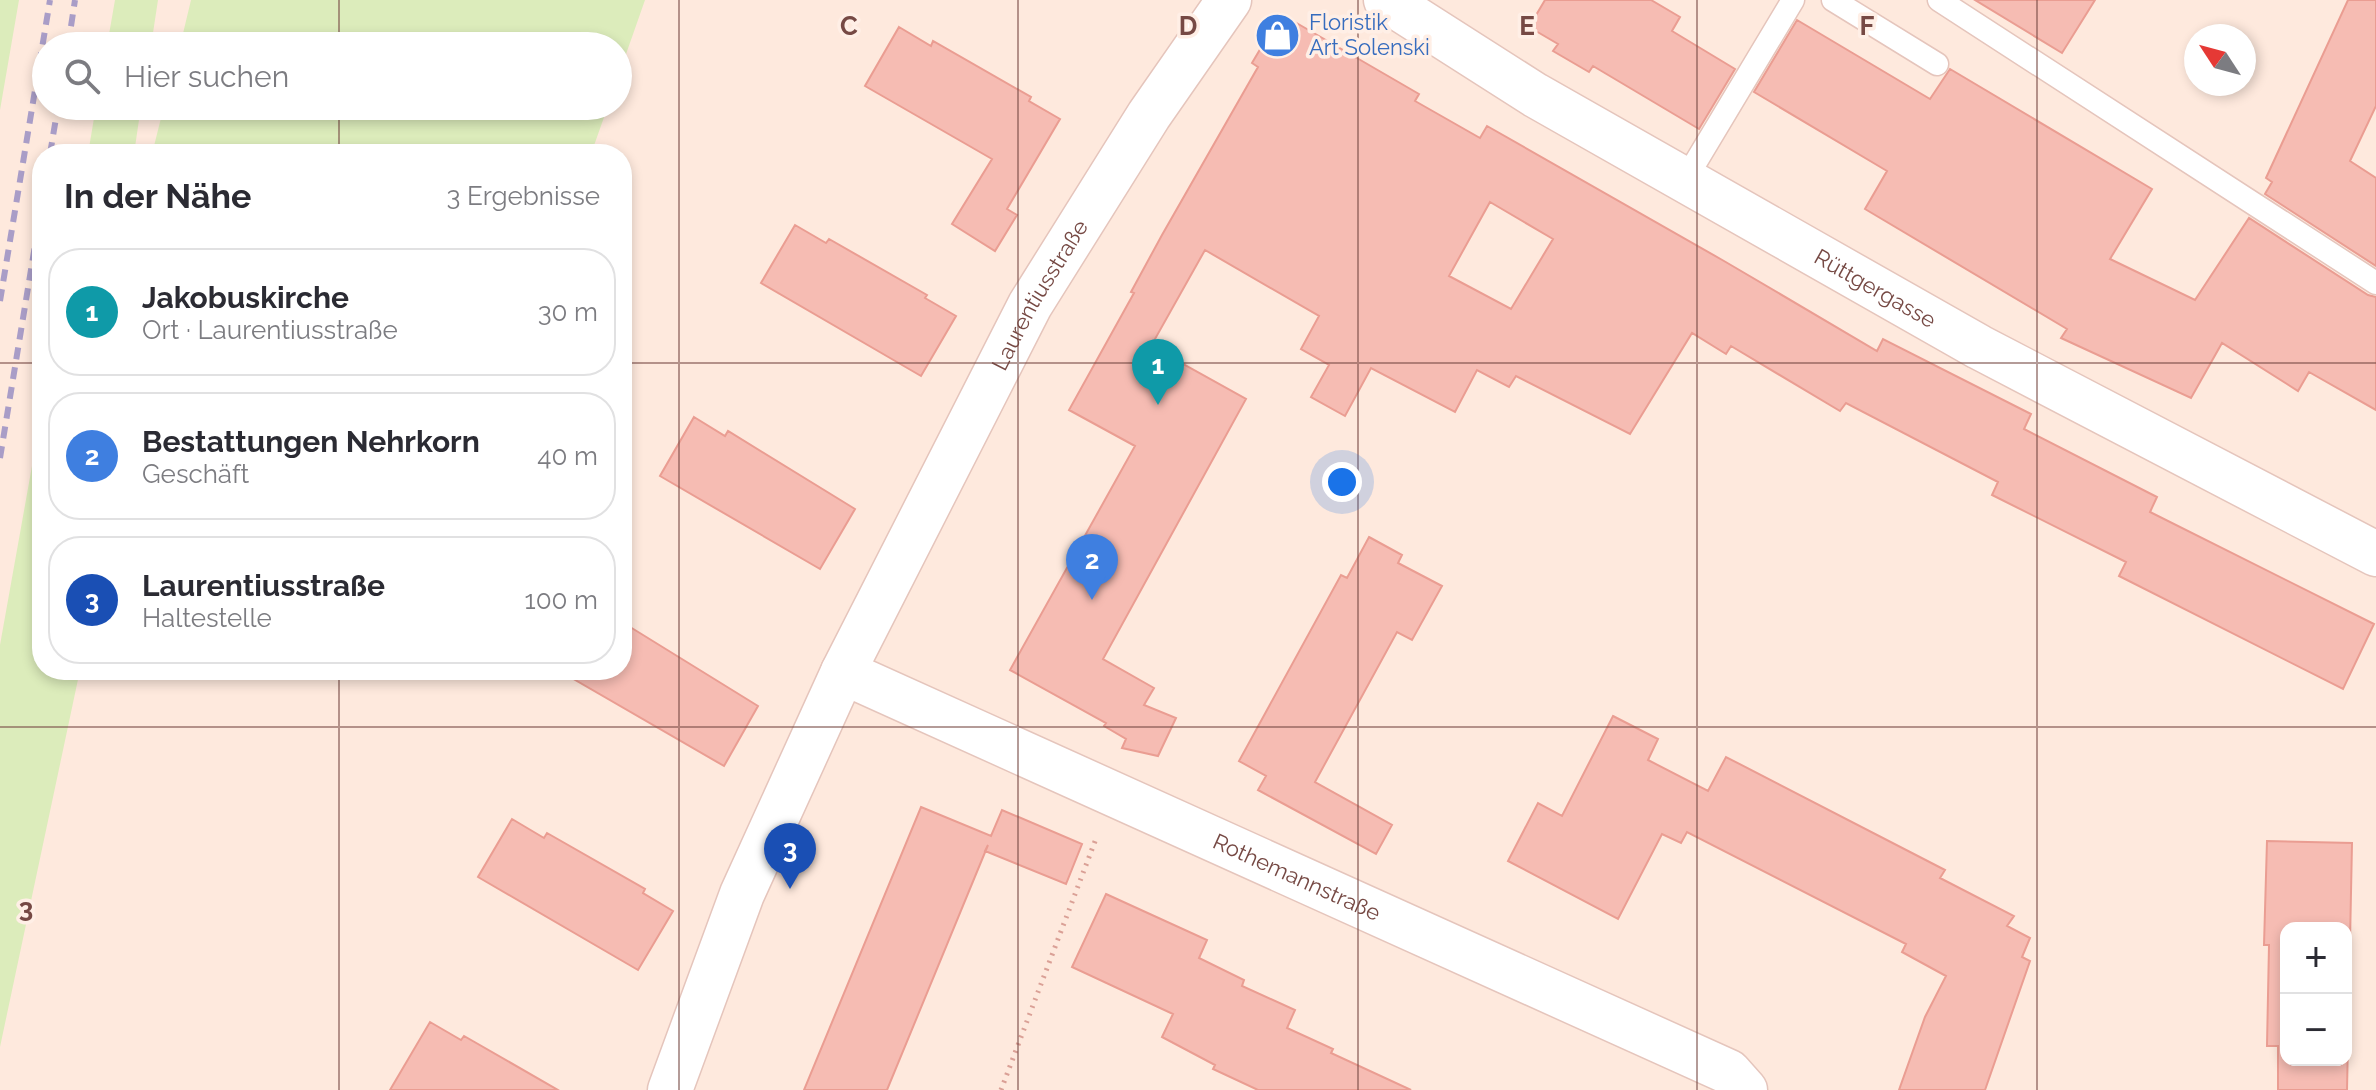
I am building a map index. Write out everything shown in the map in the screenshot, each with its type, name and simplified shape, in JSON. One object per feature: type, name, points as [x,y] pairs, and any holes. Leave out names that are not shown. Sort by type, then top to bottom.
[{"type":"street","name":"Laurentiusstraße","points":[[670,1090],[742,894],[843,672],[1030,305],[1149,115],[1229,0]]},
{"type":"street","name":"Rüttgergasse","points":[[1386,0],[1535,95],[1979,347],[2376,554]]},
{"type":"street","name":"Rothemannstraße","points":[[843,672],[1729,1072],[1745,1090]]},
{"type":"lane","points":[[1685,180],[1793,0]]},
{"type":"lane","points":[[1833,0],[1937,64]]},
{"type":"lane","points":[[1939,0],[2376,283]]},
{"type":"path","points":[[1001,1090],[1113,794]]},
{"type":"green space","points":[[0,0],[19,0],[0,110]]},
{"type":"green space","points":[[115,0],[158,0],[153,32],[109,32]]},
{"type":"green space","points":[[191,0],[645,0],[632,37],[632,32],[183,32]]},
{"type":"green space","points":[[94,120],[139,120],[135,144],[90,144]]},
{"type":"green space","points":[[160,120],[603,120],[595,144],[154,144]]},
{"type":"green space","points":[[32,466],[32,680],[78,680],[0,1047],[0,645]]},
{"type":"building","points":[[1545,0],[1651,0],[1680,17],[1672,31],[1735,69],[1699,129],[1593,66],[1589,72],[1553,51],[1558,44],[1529,27]]},
{"type":"building","points":[[1975,0],[2095,0],[2062,53]]},
{"type":"building","points":[[2348,0],[2376,0],[2376,106],[2350,161],[2376,178],[2376,266],[2265,194],[2272,182],[2266,178]]},
{"type":"building","points":[[1281,14],[1419,94],[1415,101],[1480,138],[1487,126],[1877,351],[1883,339],[2031,414],[2024,429],[2157,497],[2150,512],[2374,624],[2343,689],[2119,576],[2126,562],[1992,495],[1998,482],[1846,403],[1840,411],[1731,346],[1726,354],[1692,333],[1630,434],[1516,376],[1509,387],[1477,370],[1455,412],[1371,368],[1345,416],[1311,397],[1329,365],[1301,349],[1319,316],[1205,250],[1151,346],[1246,399],[1103,659],[1154,688],[1144,705],[1176,718],[1158,756],[1122,748],[1126,739],[1104,726],[1106,723],[1010,670],[1135,446],[1069,410],[1134,293],[1131,292],[1162,235],[1258,67],[1252,63]],"holes":[[[1490,202],[1553,239],[1511,309],[1449,276]]]},
{"type":"building","points":[[1797,20],[1930,99],[1950,69],[2152,189],[2110,259],[2195,300],[2249,218],[2368,295],[2376,297],[2376,410],[2309,372],[2298,391],[2222,343],[2191,398],[2061,338],[2067,329],[1865,209],[1887,171],[1754,92]]},
{"type":"building","points":[[899,27],[931,46],[933,41],[1031,97],[1029,101],[1060,119],[1007,209],[1017,215],[995,251],[952,224],[992,159],[865,86]]},
{"type":"building","points":[[795,225],[826,243],[829,239],[927,295],[925,298],[956,316],[921,376],[761,283]]},
{"type":"building","points":[[694,417],[725,436],[728,431],[855,509],[820,569],[660,476]]},
{"type":"building","points":[[1369,537],[1402,555],[1398,563],[1442,586],[1412,640],[1397,632],[1315,782],[1392,825],[1376,854],[1258,790],[1266,776],[1239,761],[1341,575],[1347,578]]},
{"type":"building","points":[[632,628],[758,706],[724,766],[575,680],[632,680]]},
{"type":"building","points":[[1613,716],[1658,739],[1648,760],[1708,791],[1726,757],[1945,870],[1940,878],[2014,916],[2007,926],[2030,938],[2022,957],[2030,961],[1985,1090],[1899,1090],[1925,1017],[1946,976],[1902,952],[1906,944],[1687,832],[1681,843],[1662,834],[1618,919],[1508,861],[1538,803],[1562,816]]},
{"type":"building","points":[[921,807],[991,836],[1002,810],[1082,844],[1066,884],[985,851],[887,1090],[804,1090]]},
{"type":"building","points":[[512,819],[544,838],[547,833],[645,889],[643,893],[673,911],[638,970],[478,877]]},
{"type":"building","points":[[2267,841],[2352,843],[2350,922],[2280,922],[2280,1066],[2347,1066],[2347,1090],[2278,1090],[2278,1046],[2267,1046],[2269,945],[2264,945]]},
{"type":"building","points":[[1106,894],[1207,940],[1199,958],[1244,980],[1242,986],[1295,1010],[1287,1028],[1333,1049],[1331,1053],[1411,1090],[1258,1090],[1213,1069],[1215,1065],[1162,1037],[1173,1014],[1072,967]]},
{"type":"building","points":[[430,1022],[461,1040],[464,1036],[558,1090],[390,1090]]},
{"type":"railway","points":[[45,32],[50,0]]},
{"type":"railway","points":[[70,32],[75,0]]},
{"type":"railway","points":[[0,301],[32,108]]},
{"type":"railway","points":[[52,144],[56,120]]},
{"type":"railway","points":[[0,458],[32,264]]},
{"type":"place","name":"Floristik Art Solenski","points":[[1278,35]]},
{"type":"place","name":"Jakobuskirche","points":[[1158,405]]},
{"type":"place","name":"Bestattungen Nehrkorn","points":[[1092,600]]},
{"type":"place","name":"Laurentiusstraße","points":[[790,889]]}]
